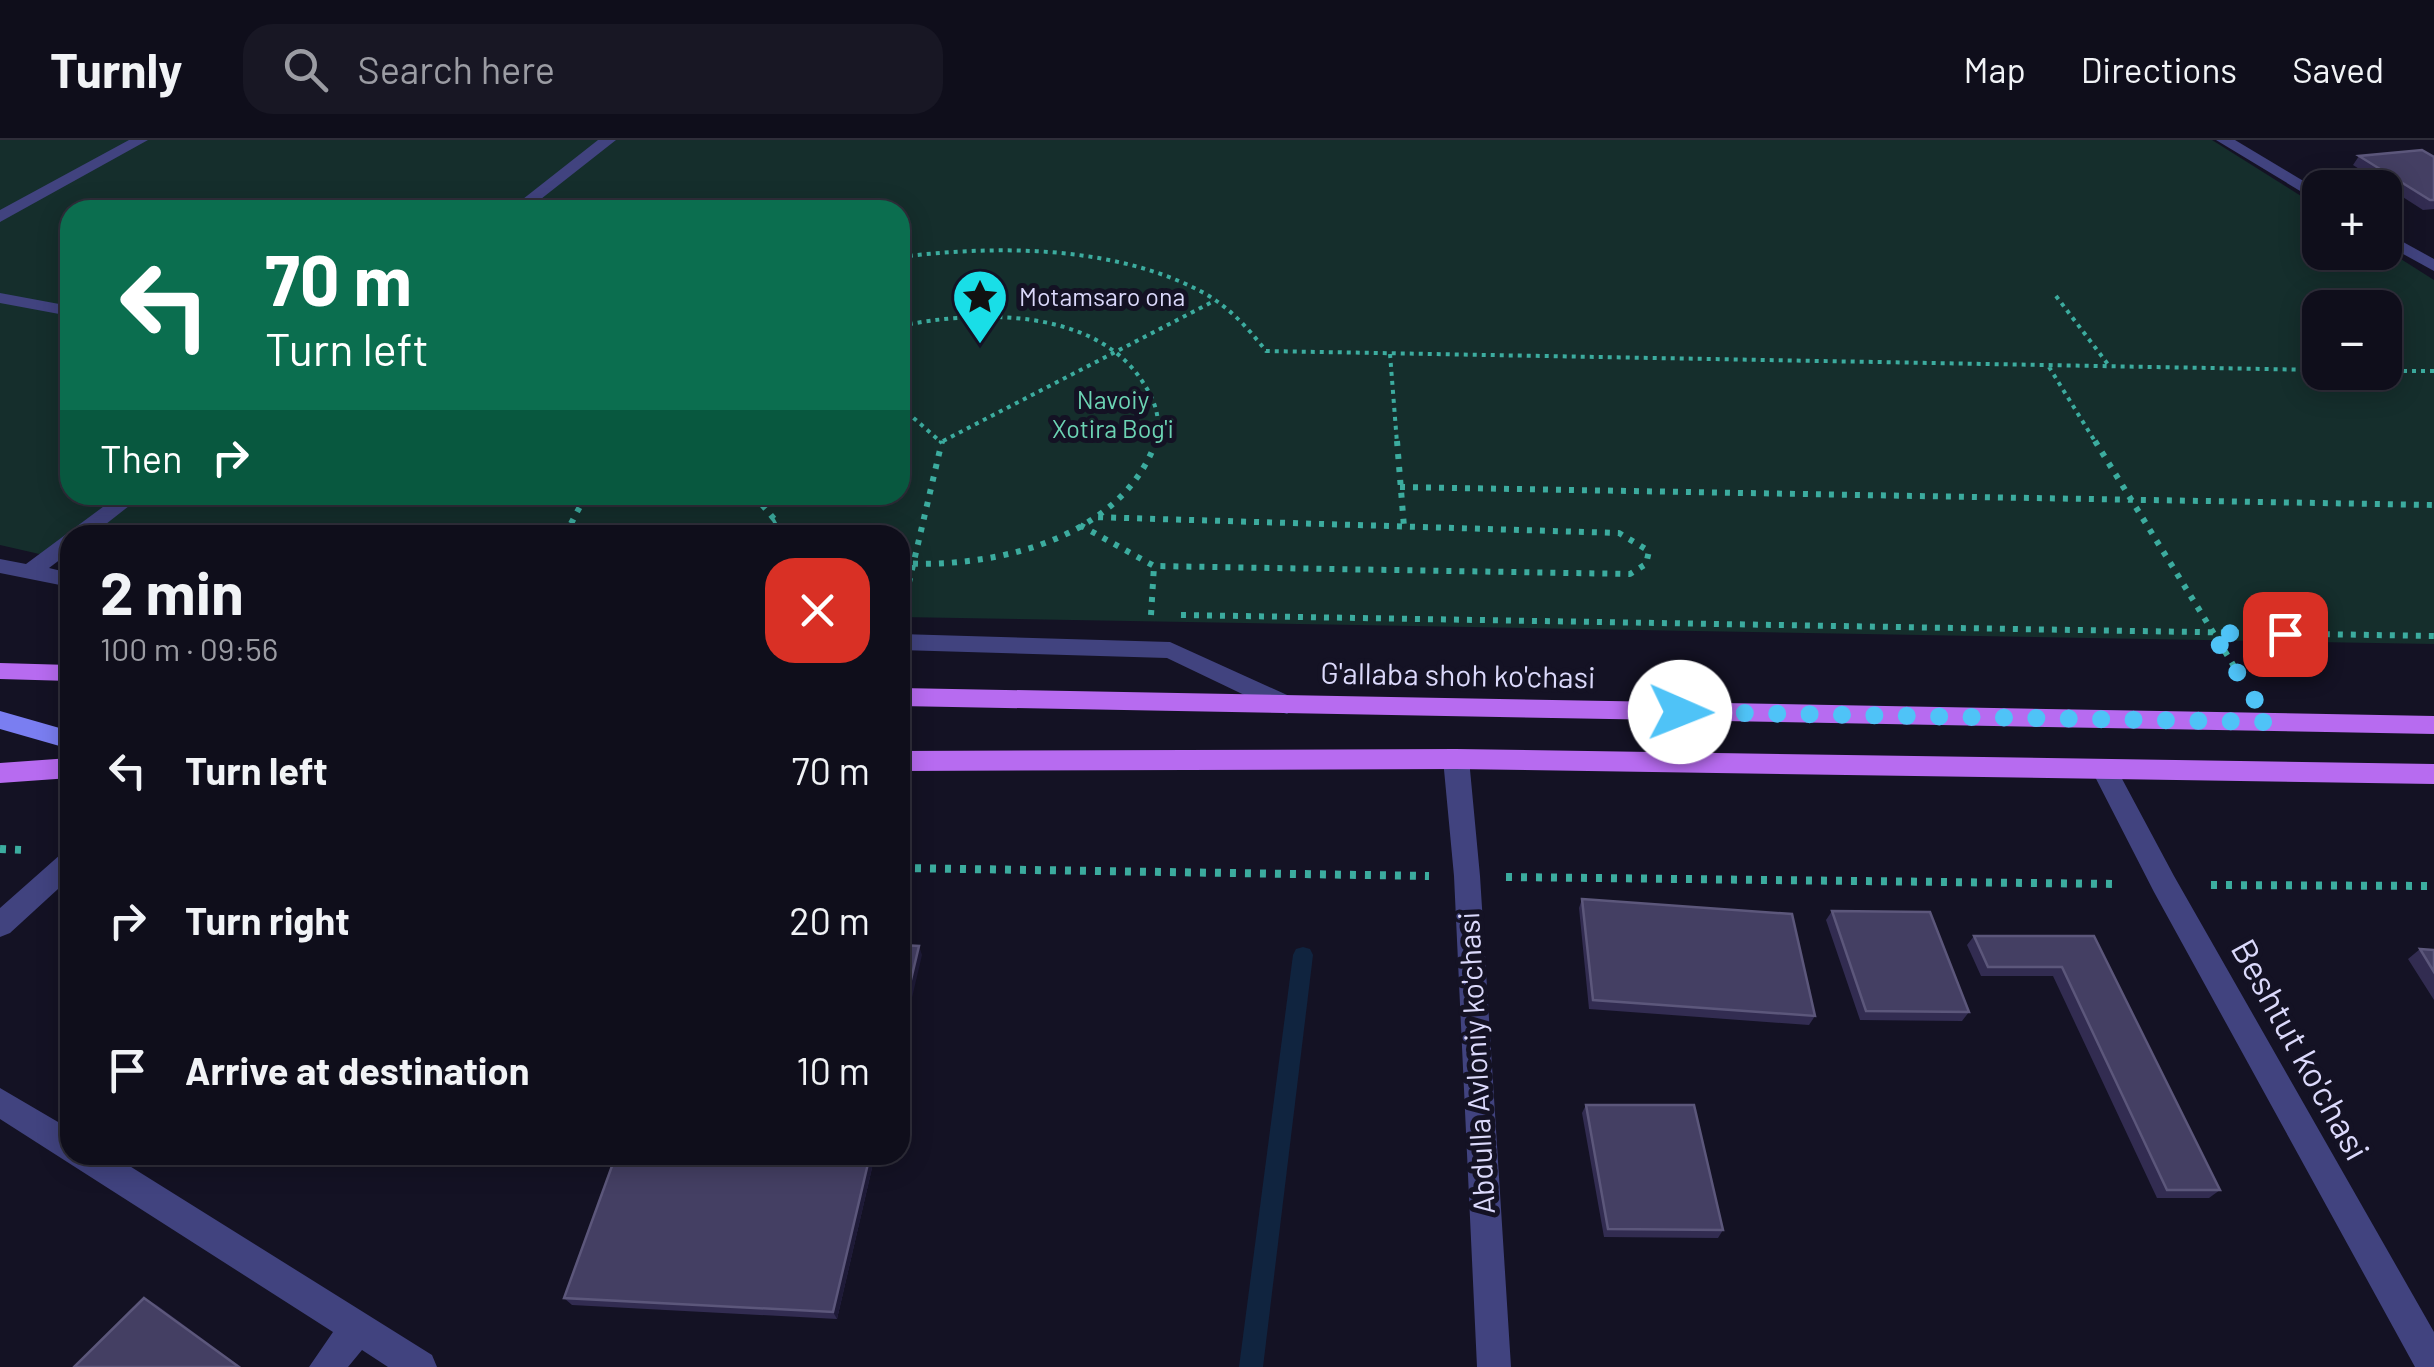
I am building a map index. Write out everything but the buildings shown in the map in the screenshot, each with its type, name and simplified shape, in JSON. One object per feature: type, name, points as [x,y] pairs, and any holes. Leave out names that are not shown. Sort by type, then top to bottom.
[{"type":"main road","points":[[0,671],[60,673]]},
{"type":"main road","name":"G'allaba shoh ko'chasi","points":[[910,697],[2434,725]]},
{"type":"main road","points":[[0,720],[60,737]]},
{"type":"main road","points":[[910,761],[1456,760],[2434,774]]},
{"type":"main road","points":[[0,773],[60,769]]},
{"type":"street","points":[[0,217],[140,140]]},
{"type":"street","points":[[531,200],[608,140]]},
{"type":"street","points":[[2224,140],[2302,187]]},
{"type":"street","points":[[2402,247],[2434,266]]},
{"type":"street","points":[[0,298],[60,308]]},
{"type":"street","points":[[92,525],[119,505]]},
{"type":"street","points":[[28,573],[60,548]]},
{"type":"street","points":[[0,566],[60,578]]},
{"type":"street","points":[[910,642],[1170,650],[1287,706]]},
{"type":"street","name":"Abdulla Avloniy ko'chasi","points":[[1456,760],[1467,876],[1494,1367]]},
{"type":"street","name":"Beshtut ko'chasi","points":[[2104,769],[2164,884],[2434,1366]]},
{"type":"street","points":[[0,925],[60,871]]},
{"type":"street","points":[[0,1102],[60,1140]]},
{"type":"street","points":[[100,1165],[420,1367]]},
{"type":"street","points":[[326,1367],[359,1328]]},
{"type":"path","points":[[910,255],[940,250],[1019,250],[1084,256],[1139,270],[1199,291],[1236,315],[1266,352],[2302,370]]},
{"type":"path","points":[[2056,296],[2110,367]]},
{"type":"path","points":[[910,570],[943,442],[1214,301]]},
{"type":"path","points":[[910,325],[983,316],[1040,322],[1090,338],[1129,363],[1153,395],[1158,433],[1143,473],[1106,510],[1052,541],[983,560],[911,565]]},
{"type":"path","points":[[1390,354],[1404,526]]},
{"type":"path","points":[[2048,366],[2269,722]]},
{"type":"path","points":[[2402,371],[2434,371]]},
{"type":"path","points":[[910,414],[943,442]]},
{"type":"path","points":[[1400,487],[2434,505]]},
{"type":"path","points":[[762,505],[783,525]]},
{"type":"path","points":[[1080,525],[1154,566],[1630,574],[1646,564],[1649,551],[1619,533],[1093,517]]},
{"type":"path","points":[[769,525],[776,521]]},
{"type":"path","points":[[1150,649],[1154,566]]},
{"type":"path","points":[[910,608],[922,608]]},
{"type":"path","points":[[1135,614],[1155,614]]},
{"type":"path","points":[[1174,614],[2434,636]]},
{"type":"path","points":[[910,868],[2434,886]]},
{"type":"green space","name":"Navoiy Xotira Bog'i","points":[[0,140],[2212,140],[2302,197],[2302,270],[2402,270],[2402,260],[2434,280],[2434,644],[910,617],[910,525],[60,525],[60,559],[0,545]]},
{"type":"waterway","points":[[1251,1367],[1303,955]]},
{"type":"place","name":"Motamsaro ona","points":[[980,346]]},
{"type":"route","points":[[1680,712],[2269,722],[2212,633],[2285,634]]}]
